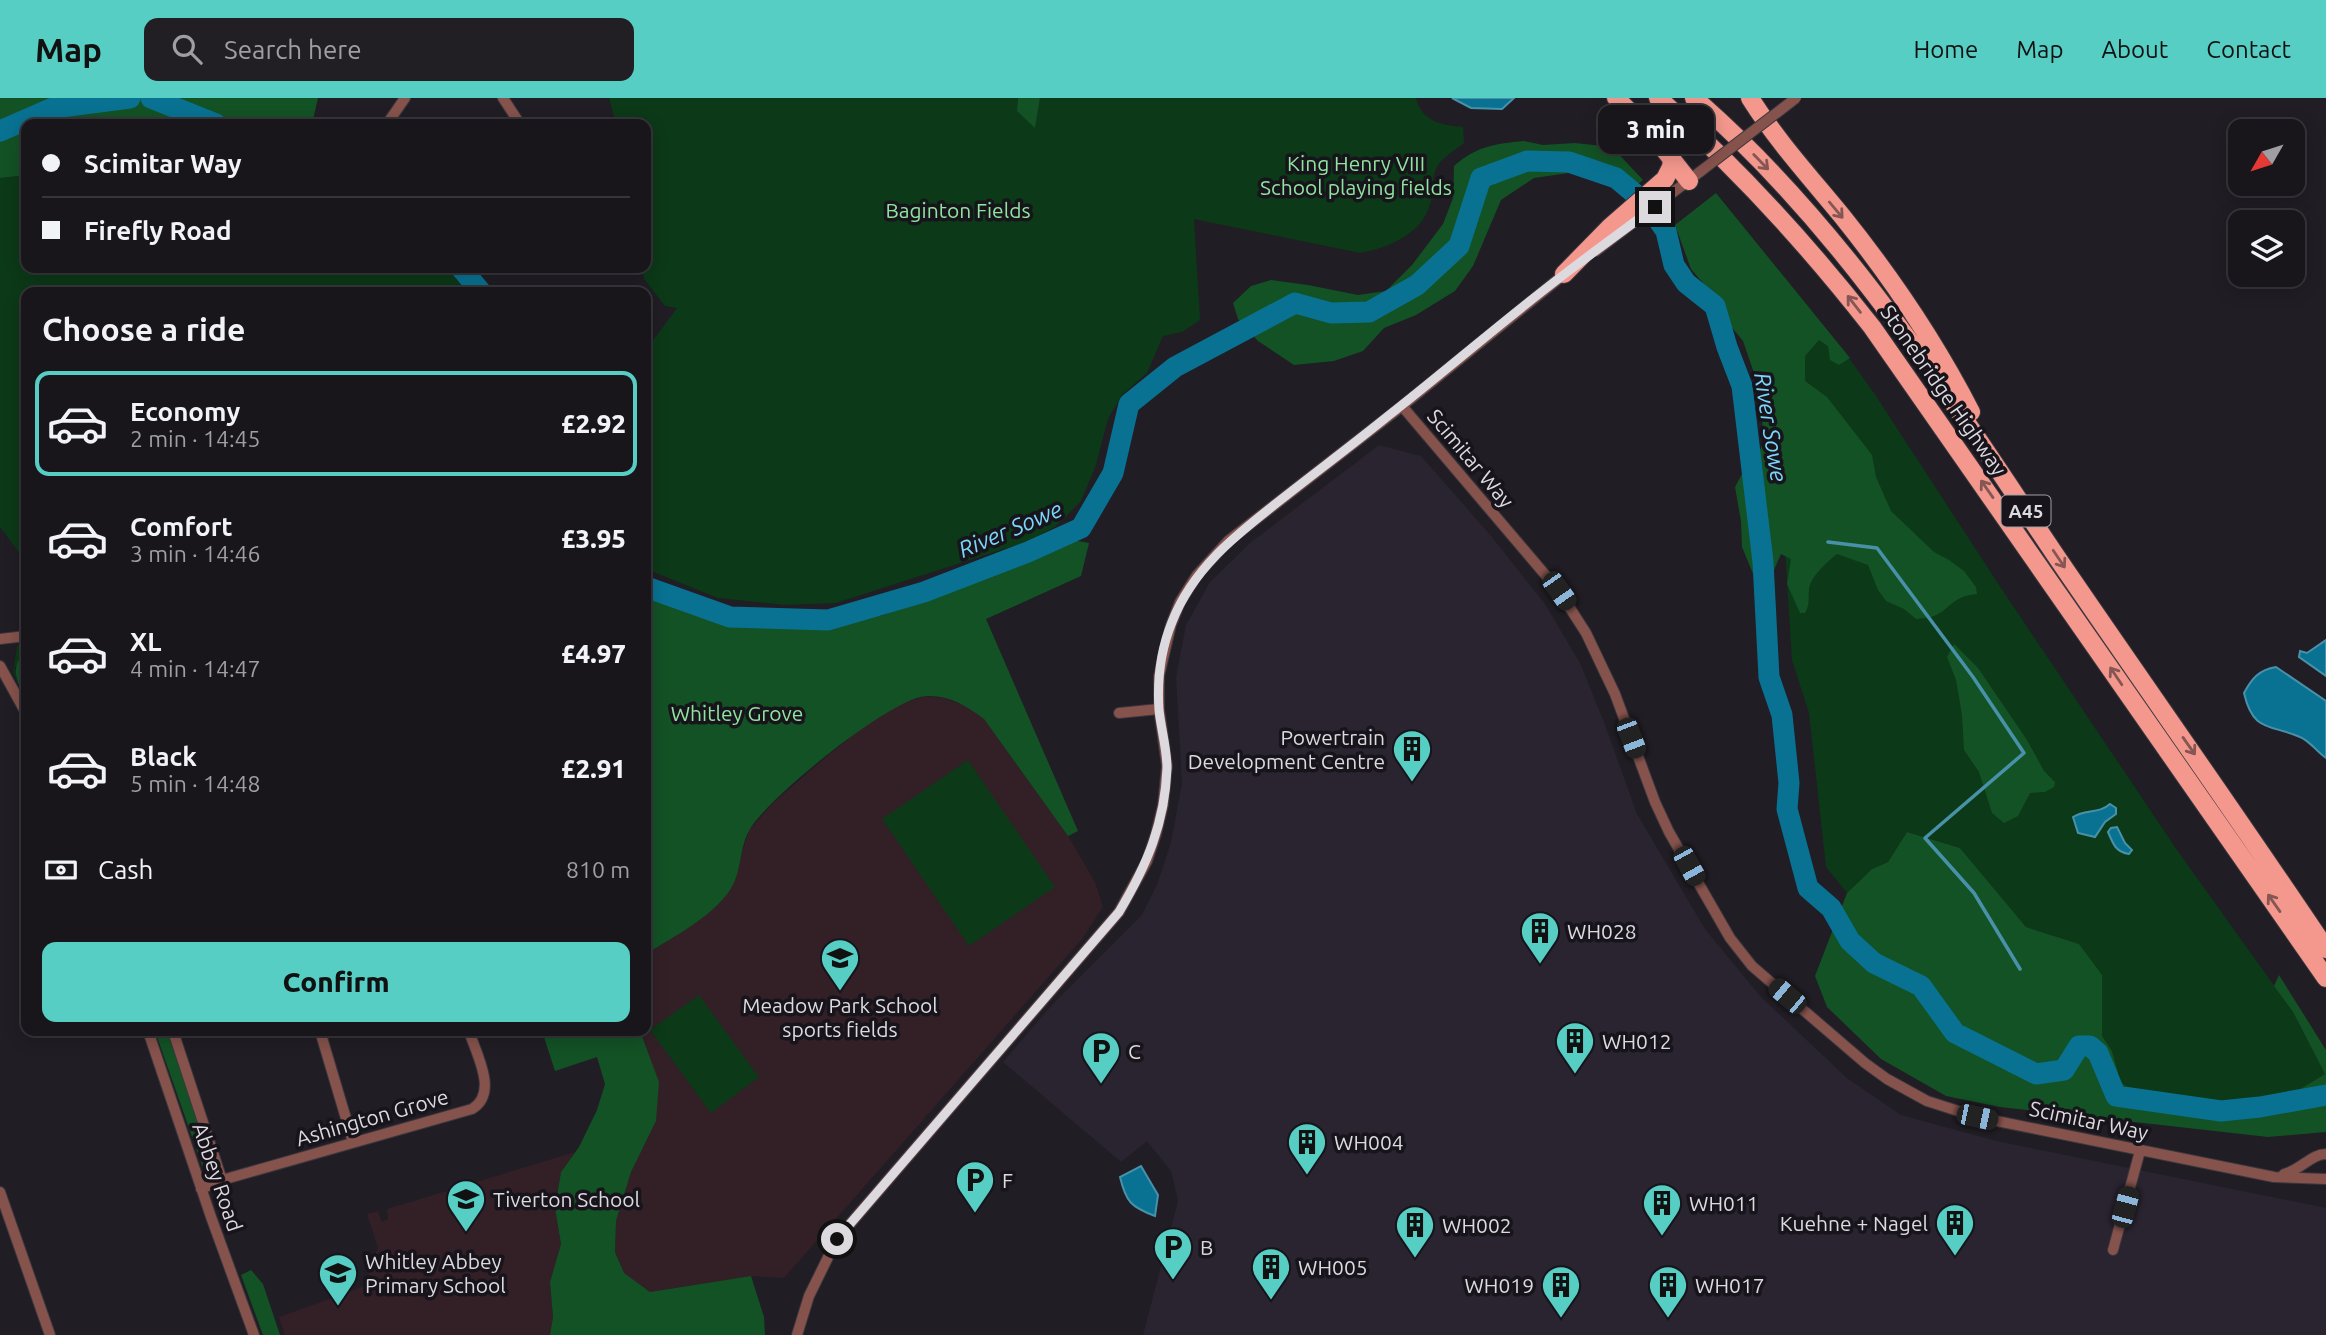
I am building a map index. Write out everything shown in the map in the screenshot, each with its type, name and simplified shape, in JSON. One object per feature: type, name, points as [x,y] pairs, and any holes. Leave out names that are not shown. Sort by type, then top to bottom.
[{"type":"highway","points":[[1564,274],[1613,232],[1682,181],[1672,159],[1652,134],[1616,98]]},
{"type":"highway","name":"Stonebridge Highway","points":[[1658,98],[1777,211],[1828,270],[1872,327],[2320,954]]},
{"type":"highway","name":"Stonebridge Highway","points":[[1694,98],[1775,177],[1864,278],[2249,833],[2320,954]]},
{"type":"highway","points":[[1750,98],[1766,124],[1842,216],[1907,303],[1937,348],[2005,480]]},
{"type":"highway","points":[[2320,954],[2326,980]]},
{"type":"street","points":[[390,119],[405,98]]},
{"type":"street","points":[[503,98],[517,119]]},
{"type":"street","points":[[1682,181],[1796,98]]},
{"type":"street","points":[[1402,405],[1564,274]]},
{"type":"street","name":"Scimitar Way","points":[[797,1335],[824,1261],[843,1231],[1119,912],[1135,886],[1147,861],[1163,805],[1167,766],[1159,709],[1159,676],[1171,625],[1180,602],[1197,575],[1228,541],[1402,405],[1542,571],[1586,634],[1615,694],[1655,802],[1669,832],[1730,938],[1752,966],[1865,1063],[1927,1101],[1977,1117],[2274,1177],[2326,1179]]},
{"type":"street","points":[[0,639],[21,637]]},
{"type":"street","points":[[0,666],[21,704]]},
{"type":"street","points":[[1119,712],[1159,709]]},
{"type":"street","name":"Abbey Road","points":[[150,1036],[254,1335]]},
{"type":"street","name":"Abbey Road","points":[[175,1036],[222,1180]]},
{"type":"street","points":[[321,1036],[353,1142]]},
{"type":"street","name":"Ashington Grove","points":[[201,1189],[222,1180],[478,1105],[487,1086],[471,1036]]},
{"type":"street","points":[[2113,1250],[2140,1151]]},
{"type":"street","points":[[2274,1177],[2295,1172],[2314,1157],[2326,1154]]},
{"type":"street","points":[[0,1192],[50,1335]]},
{"type":"shaded area","points":[[1379,445],[1421,456],[1492,537],[1545,604],[1581,665],[1637,814],[1705,929],[1761,997],[1847,1078],[1901,1115],[1997,1141],[2326,1208],[2326,1335],[1143,1335],[1178,1201],[1171,1171],[1147,1141],[1121,1162],[1003,1062],[1051,1006],[1142,915],[1157,885],[1171,842],[1182,783],[1176,677],[1186,625],[1210,582],[1250,543]]},
{"type":"shaded area","name":"Meadow Park School sports fields","points":[[925,696],[944,698],[967,706],[984,719],[1068,836],[1095,882],[1103,907],[1082,939],[784,1278],[751,1276],[650,1292],[624,1273],[615,1252],[616,1221],[631,1172],[656,1121],[641,1036],[651,1036],[651,951],[702,918],[731,889],[749,830],[774,802],[873,719],[898,705]]},
{"type":"shaded area","name":"Tiverton School","points":[[575,1152],[561,1172],[555,1208],[561,1244],[550,1282],[553,1317],[550,1335],[285,1335],[279,1317],[368,1285],[369,1270],[378,1248],[367,1214],[378,1211],[382,1222],[388,1219],[387,1209]]},
{"type":"green space","points":[[0,98],[318,98],[313,119],[21,119],[21,176],[0,178]]},
{"type":"green space","points":[[609,98],[1018,98],[1017,111],[1035,127],[1040,98],[1416,98],[1423,112],[1434,121],[1463,127],[1464,143],[1438,165],[1431,201],[1421,223],[1403,238],[1371,250],[1360,253],[1194,219],[1200,320],[1182,332],[1163,336],[1147,373],[1122,395],[1108,419],[1095,468],[1081,501],[1055,527],[1026,542],[836,603],[785,605],[718,598],[651,571],[651,343],[677,308],[665,306],[644,279],[643,273],[651,273],[651,119],[615,119]]},
{"type":"green space","points":[[1018,98],[1040,98],[1035,128],[1017,111]]},
{"type":"green space","points":[[1524,141],[1543,145],[1575,143],[1612,147],[1643,180],[1635,187],[1610,179],[1569,173],[1534,178],[1501,200],[1473,266],[1455,291],[1416,315],[1384,328],[1363,351],[1334,361],[1294,365],[1258,341],[1238,319],[1233,303],[1251,286],[1271,280],[1358,295],[1386,291],[1412,265],[1443,224],[1453,198],[1454,166],[1470,154],[1486,147]]},
{"type":"green space","points":[[21,176],[21,273],[451,273],[463,287],[21,287],[21,555],[0,527],[0,178]]},
{"type":"green space","points":[[1716,193],[1850,358],[1839,365],[1830,360],[1828,346],[1819,340],[1805,356],[1805,381],[1827,397],[1872,455],[1876,477],[1891,511],[1934,552],[1964,571],[1976,587],[1977,594],[1962,597],[1934,616],[1916,619],[1904,609],[1886,601],[1878,590],[1868,565],[1837,554],[1812,580],[1807,610],[1800,613],[1787,584],[1791,559],[1781,554],[1774,570],[1754,576],[1742,547],[1735,487],[1742,474],[1758,456],[1763,442],[1762,412],[1754,373],[1743,341],[1729,324],[1720,303],[1691,269],[1675,225]]},
{"type":"green space","points":[[1799,296],[1876,396],[2177,850],[2293,1012],[2325,1074],[2297,1091],[2221,1104],[2139,1093],[2121,1083],[2112,1051],[2102,1037],[2079,944],[2026,927],[1960,848],[1907,832],[1888,862],[1872,869],[1847,893],[1826,867],[1809,713],[1792,660],[1782,503]]},
{"type":"green space","name":"Whitley Grove","points":[[1068,539],[1089,543],[1081,576],[986,619],[1078,831],[1068,836],[984,719],[957,702],[926,696],[909,701],[859,731],[780,795],[746,836],[734,883],[722,900],[691,926],[651,951],[651,594],[729,620],[827,625],[883,615]]},
{"type":"green space","points":[[21,644],[21,662],[15,667],[17,681],[13,672],[17,646]]},
{"type":"green space","points":[[1954,644],[1978,668],[2027,740],[2044,771],[2055,782],[2054,787],[2045,792],[2030,793],[2018,816],[2004,823],[1992,813],[1979,772],[1964,750],[1956,680],[1947,657]]},
{"type":"green space","points":[[18,661],[21,661],[21,690],[16,676]]},
{"type":"green space","points":[[968,760],[1055,887],[969,946],[882,819]]},
{"type":"green space","points":[[1907,832],[1960,848],[2026,927],[2079,944],[2102,975],[2102,1036],[2112,1051],[2121,1083],[2139,1093],[2221,1104],[2297,1091],[2325,1074],[2293,1012],[2274,986],[2279,975],[2326,1050],[2326,1132],[2268,1137],[2000,1107],[1946,1096],[1881,1059],[1827,1007],[1815,976],[1847,893],[1872,869],[1888,862]]},
{"type":"green space","points":[[699,995],[759,1077],[711,1113],[651,1029]]},
{"type":"green space","points":[[157,1036],[171,1036],[213,1170],[204,1171]]},
{"type":"green space","points":[[544,1036],[642,1036],[659,1082],[656,1121],[631,1172],[616,1221],[615,1252],[624,1273],[650,1292],[751,1276],[764,1317],[765,1335],[550,1335],[553,1317],[550,1282],[561,1244],[555,1208],[561,1172],[579,1147],[597,1110],[605,1084],[597,1057],[555,1071]]},
{"type":"green space","points":[[251,1270],[263,1284],[280,1335],[263,1335],[241,1275]]},
{"type":"water","points":[[1452,98],[1514,98],[1502,109],[1471,108]]},
{"type":"water","points":[[2326,640],[2326,676],[2299,657],[2300,651],[2307,653]]},
{"type":"water","points":[[2276,667],[2326,701],[2326,758],[2304,739],[2264,725],[2252,715],[2244,693],[2257,676]]},
{"type":"water","points":[[2110,804],[2116,808],[2116,814],[2105,822],[2095,837],[2078,833],[2073,817]]},
{"type":"water","points":[[2117,827],[2132,850],[2129,854],[2118,849],[2111,840],[2108,832]]},
{"type":"water","points":[[1141,1166],[1158,1195],[1155,1216],[1140,1210],[1131,1202],[1122,1185],[1120,1177]]},
{"type":"waterway","name":"River Sowe","points":[[28,119],[53,108],[130,98]]},
{"type":"waterway","name":"River Sowe","points":[[151,98],[204,119]]},
{"type":"waterway","name":"River Sowe","points":[[0,131],[21,122]]},
{"type":"waterway","name":"River Sowe","points":[[651,589],[730,617],[828,620],[924,592],[1028,552],[1081,528],[1113,473],[1129,404],[1175,367],[1295,303],[1331,313],[1369,312],[1417,285],[1459,246],[1481,178],[1527,161],[1569,162],[1616,178],[1647,204],[1666,231],[1674,265],[1686,283],[1715,306],[1742,386],[1763,562],[1769,677],[1782,715],[1789,783],[1787,809],[1808,888],[1831,908],[1850,941],[1874,963],[1921,986],[1955,1033],[2036,1074],[2064,1070],[2079,1046],[2090,1046],[2098,1053],[2116,1096],[2221,1111],[2326,1095]]},
{"type":"waterway","name":"River Sowe","points":[[465,273],[477,287]]},
{"type":"waterway","points":[[1828,542],[1877,548],[1973,677],[2024,753],[1925,838],[1974,893],[2020,969]]},
{"type":"place","name":"Powertrain Development Centre","points":[[1412,783]]},
{"type":"place","name":"WH028","points":[[1540,965]]},
{"type":"place","name":"Meadow Park School sports fields","points":[[840,992]]},
{"type":"place","name":"WH012","points":[[1575,1075]]},
{"type":"place","name":"C","points":[[1101,1085]]},
{"type":"place","name":"WH004","points":[[1307,1176]]},
{"type":"place","name":"F","points":[[975,1214]]},
{"type":"place","name":"Tiverton School","points":[[466,1233]]},
{"type":"place","name":"WH011","points":[[1662,1237]]},
{"type":"place","name":"Kuehne + Nagel","points":[[1955,1257]]},
{"type":"place","name":"WH002","points":[[1415,1259]]},
{"type":"place","name":"B","points":[[1173,1281]]},
{"type":"place","name":"WH005","points":[[1271,1301]]},
{"type":"place","name":"Whitley Abbey Primary School","points":[[338,1307]]},
{"type":"place","name":"WH019","points":[[1561,1319]]},
{"type":"place","name":"WH017","points":[[1668,1319]]},
{"type":"route","points":[[837,1239],[1119,912],[1135,886],[1147,861],[1163,805],[1167,766],[1159,709],[1159,676],[1163,654],[1180,602],[1197,575],[1228,541],[1564,274],[1655,207]]},
{"type":"park label","name":"King Henry VIII School playing fields","points":[[1356,175]]},
{"type":"park label","name":"Baginton Fields","points":[[958,210]]}]
